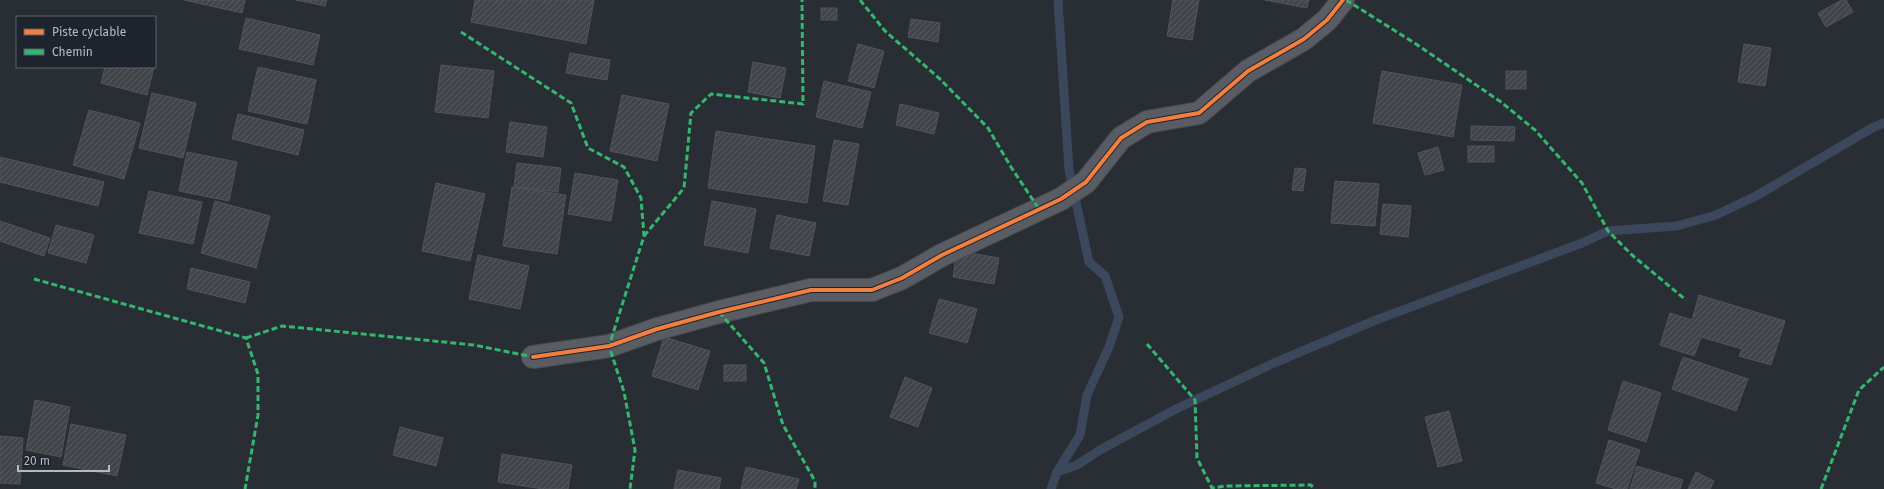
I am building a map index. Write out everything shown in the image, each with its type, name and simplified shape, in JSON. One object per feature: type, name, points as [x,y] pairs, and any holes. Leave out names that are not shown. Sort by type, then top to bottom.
[{"type":"street","points":[[533,357],[609,346],[657,329],[719,312],[811,290],[872,290],[902,278],[942,255],[1061,199],[1086,182],[1121,138],[1147,122],[1199,113],[1248,71],[1304,40],[1327,20],[1343,0]]},
{"type":"building","points":[[184,0],[245,0],[242,13]]},
{"type":"building","points":[[296,0],[327,0],[325,6]]},
{"type":"building","points":[[475,0],[594,0],[586,44],[471,22]]},
{"type":"building","points":[[1173,0],[1199,0],[1192,40],[1167,36]]},
{"type":"building","points":[[1265,0],[1309,0],[1307,8]]},
{"type":"building","points":[[1842,0],[1846,0],[1853,12],[1826,27],[1818,13]]},
{"type":"building","points":[[821,8],[837,8],[837,20],[821,20]]},
{"type":"building","points":[[246,18],[320,35],[313,65],[239,49]]},
{"type":"building","points":[[911,19],[940,23],[938,42],[908,37]]},
{"type":"building","points":[[858,44],[884,51],[874,88],[848,81]]},
{"type":"building","points":[[1744,44],[1771,48],[1765,86],[1738,82]]},
{"type":"building","points":[[570,53],[610,60],[607,80],[566,73]]},
{"type":"building","points":[[753,62],[786,68],[780,98],[748,92]]},
{"type":"building","points":[[441,65],[494,71],[488,118],[435,112]]},
{"type":"building","points":[[258,67],[316,80],[307,124],[248,111]]},
{"type":"building","points":[[105,68],[154,68],[147,95],[101,83]]},
{"type":"building","points":[[1382,71],[1462,85],[1453,137],[1373,123]]},
{"type":"building","points":[[1506,71],[1526,71],[1526,89],[1506,89]]},
{"type":"building","points":[[824,81],[871,92],[862,128],[816,117]]},
{"type":"building","points":[[152,93],[196,103],[183,158],[139,148]]},
{"type":"building","points":[[622,95],[669,104],[657,161],[610,151]]},
{"type":"building","points":[[900,104],[939,113],[934,134],[896,125]]},
{"type":"building","points":[[89,110],[140,123],[124,179],[73,165]]},
{"type":"building","points":[[238,114],[304,130],[298,155],[232,139]]},
{"type":"building","points":[[510,122],[547,127],[543,157],[506,152]]},
{"type":"building","points":[[1471,126],[1515,127],[1514,141],[1471,140]]},
{"type":"building","points":[[716,131],[815,146],[807,203],[708,188]]},
{"type":"building","points":[[834,140],[859,144],[848,205],[823,201]]},
{"type":"building","points":[[1468,146],[1494,146],[1494,162],[1468,162]]},
{"type":"building","points":[[1438,147],[1444,170],[1425,175],[1418,153]]},
{"type":"building","points":[[187,152],[237,162],[229,201],[179,191]]},
{"type":"building","points":[[0,157],[104,182],[98,206],[0,182]]},
{"type":"building","points":[[517,163],[561,168],[558,192],[514,187]]},
{"type":"building","points":[[1295,168],[1306,169],[1303,191],[1292,190]]},
{"type":"building","points":[[575,173],[618,180],[611,221],[568,214]]},
{"type":"building","points":[[1335,181],[1379,184],[1375,226],[1331,223]]},
{"type":"building","points":[[436,183],[485,194],[470,261],[422,251]]},
{"type":"building","points":[[512,187],[566,195],[557,254],[503,246]]},
{"type":"building","points":[[149,191],[202,202],[193,244],[139,233]]},
{"type":"building","points":[[215,201],[270,216],[256,268],[201,253]]},
{"type":"building","points":[[712,201],[756,209],[748,253],[704,245]]},
{"type":"building","points":[[1383,204],[1411,206],[1408,237],[1380,234]]},
{"type":"building","points":[[777,215],[816,223],[809,256],[770,248]]},
{"type":"building","points":[[0,221],[50,238],[44,256],[0,241]]},
{"type":"building","points":[[56,225],[94,235],[86,263],[48,253]]},
{"type":"building","points":[[957,251],[999,258],[994,284],[953,277]]},
{"type":"building","points":[[478,255],[529,266],[520,309],[469,299]]},
{"type":"building","points":[[191,268],[250,282],[245,303],[187,289]]},
{"type":"building","points":[[1699,295],[1785,321],[1771,365],[1739,356],[1742,349],[1701,337],[1694,356],[1660,345],[1670,313],[1692,320]]},
{"type":"building","points":[[939,299],[977,309],[967,343],[929,333]]},
{"type":"building","points":[[664,337],[710,351],[698,390],[652,376]]},
{"type":"building","points":[[1683,357],[1748,379],[1736,411],[1672,389]]},
{"type":"building","points":[[724,365],[746,365],[746,381],[724,381]]},
{"type":"building","points":[[905,377],[932,388],[918,427],[890,417]]},
{"type":"building","points":[[1623,381],[1661,393],[1646,442],[1608,430]]},
{"type":"building","points":[[35,400],[70,407],[61,457],[26,450]]},
{"type":"building","points":[[1449,411],[1462,461],[1438,467],[1425,417]]},
{"type":"building","points":[[71,424],[126,435],[117,476],[63,465]]},
{"type":"building","points":[[400,427],[443,438],[436,466],[393,455]]},
{"type":"building","points":[[0,436],[23,438],[20,484],[0,483]]},
{"type":"building","points":[[1609,440],[1640,450],[1627,489],[1616,489],[1596,483]]},
{"type":"building","points":[[502,454],[572,465],[568,489],[543,489],[498,482]]},
{"type":"building","points":[[1637,466],[1683,480],[1680,489],[1630,489]]},
{"type":"building","points":[[746,467],[799,479],[796,489],[741,489]]},
{"type":"building","points":[[678,470],[721,478],[719,489],[674,489]]},
{"type":"building","points":[[1696,472],[1714,481],[1710,489],[1688,489]]},
{"type":"waterway","points":[[1057,472],[1080,435],[1087,395],[1109,347],[1119,317],[1105,276],[1089,262],[1069,170],[1058,0]]},
{"type":"waterway","points":[[1051,489],[1057,472],[1077,465],[1100,450],[1176,409],[1274,363],[1376,320],[1582,243],[1608,231],[1677,226],[1716,215],[1756,196],[1872,128],[1884,123]]},
{"type":"marked path","points":[[644,236],[684,188],[691,113],[711,94],[803,104],[802,0]]},
{"type":"marked path","points":[[860,0],[885,31],[940,79],[988,128],[1011,167],[1039,209]]},
{"type":"marked path","points":[[1346,0],[1416,44],[1501,102],[1535,130],[1582,183],[1608,231],[1632,255],[1686,300]]},
{"type":"marked path","points":[[461,32],[571,103],[588,148],[624,167],[641,198],[644,236],[609,346],[624,392],[635,450],[630,489]]},
{"type":"marked path","points":[[34,279],[246,338],[258,374],[258,415],[245,489]]},
{"type":"marked path","points":[[719,312],[764,363],[783,425],[815,481],[815,489]]},
{"type":"marked path","points":[[246,338],[282,326],[474,345],[533,357]]},
{"type":"marked path","points":[[1147,344],[1195,400],[1197,458],[1212,488],[1226,486],[1311,485],[1314,489]]},
{"type":"marked path","points":[[1821,489],[1859,390],[1884,367]]},
{"type":"cycle path","points":[[533,357],[609,346],[657,329],[719,312],[811,290],[872,290],[902,278],[942,255],[1061,199],[1086,182],[1121,138],[1147,122],[1199,113],[1248,71],[1304,39],[1327,20],[1343,0]]}]
